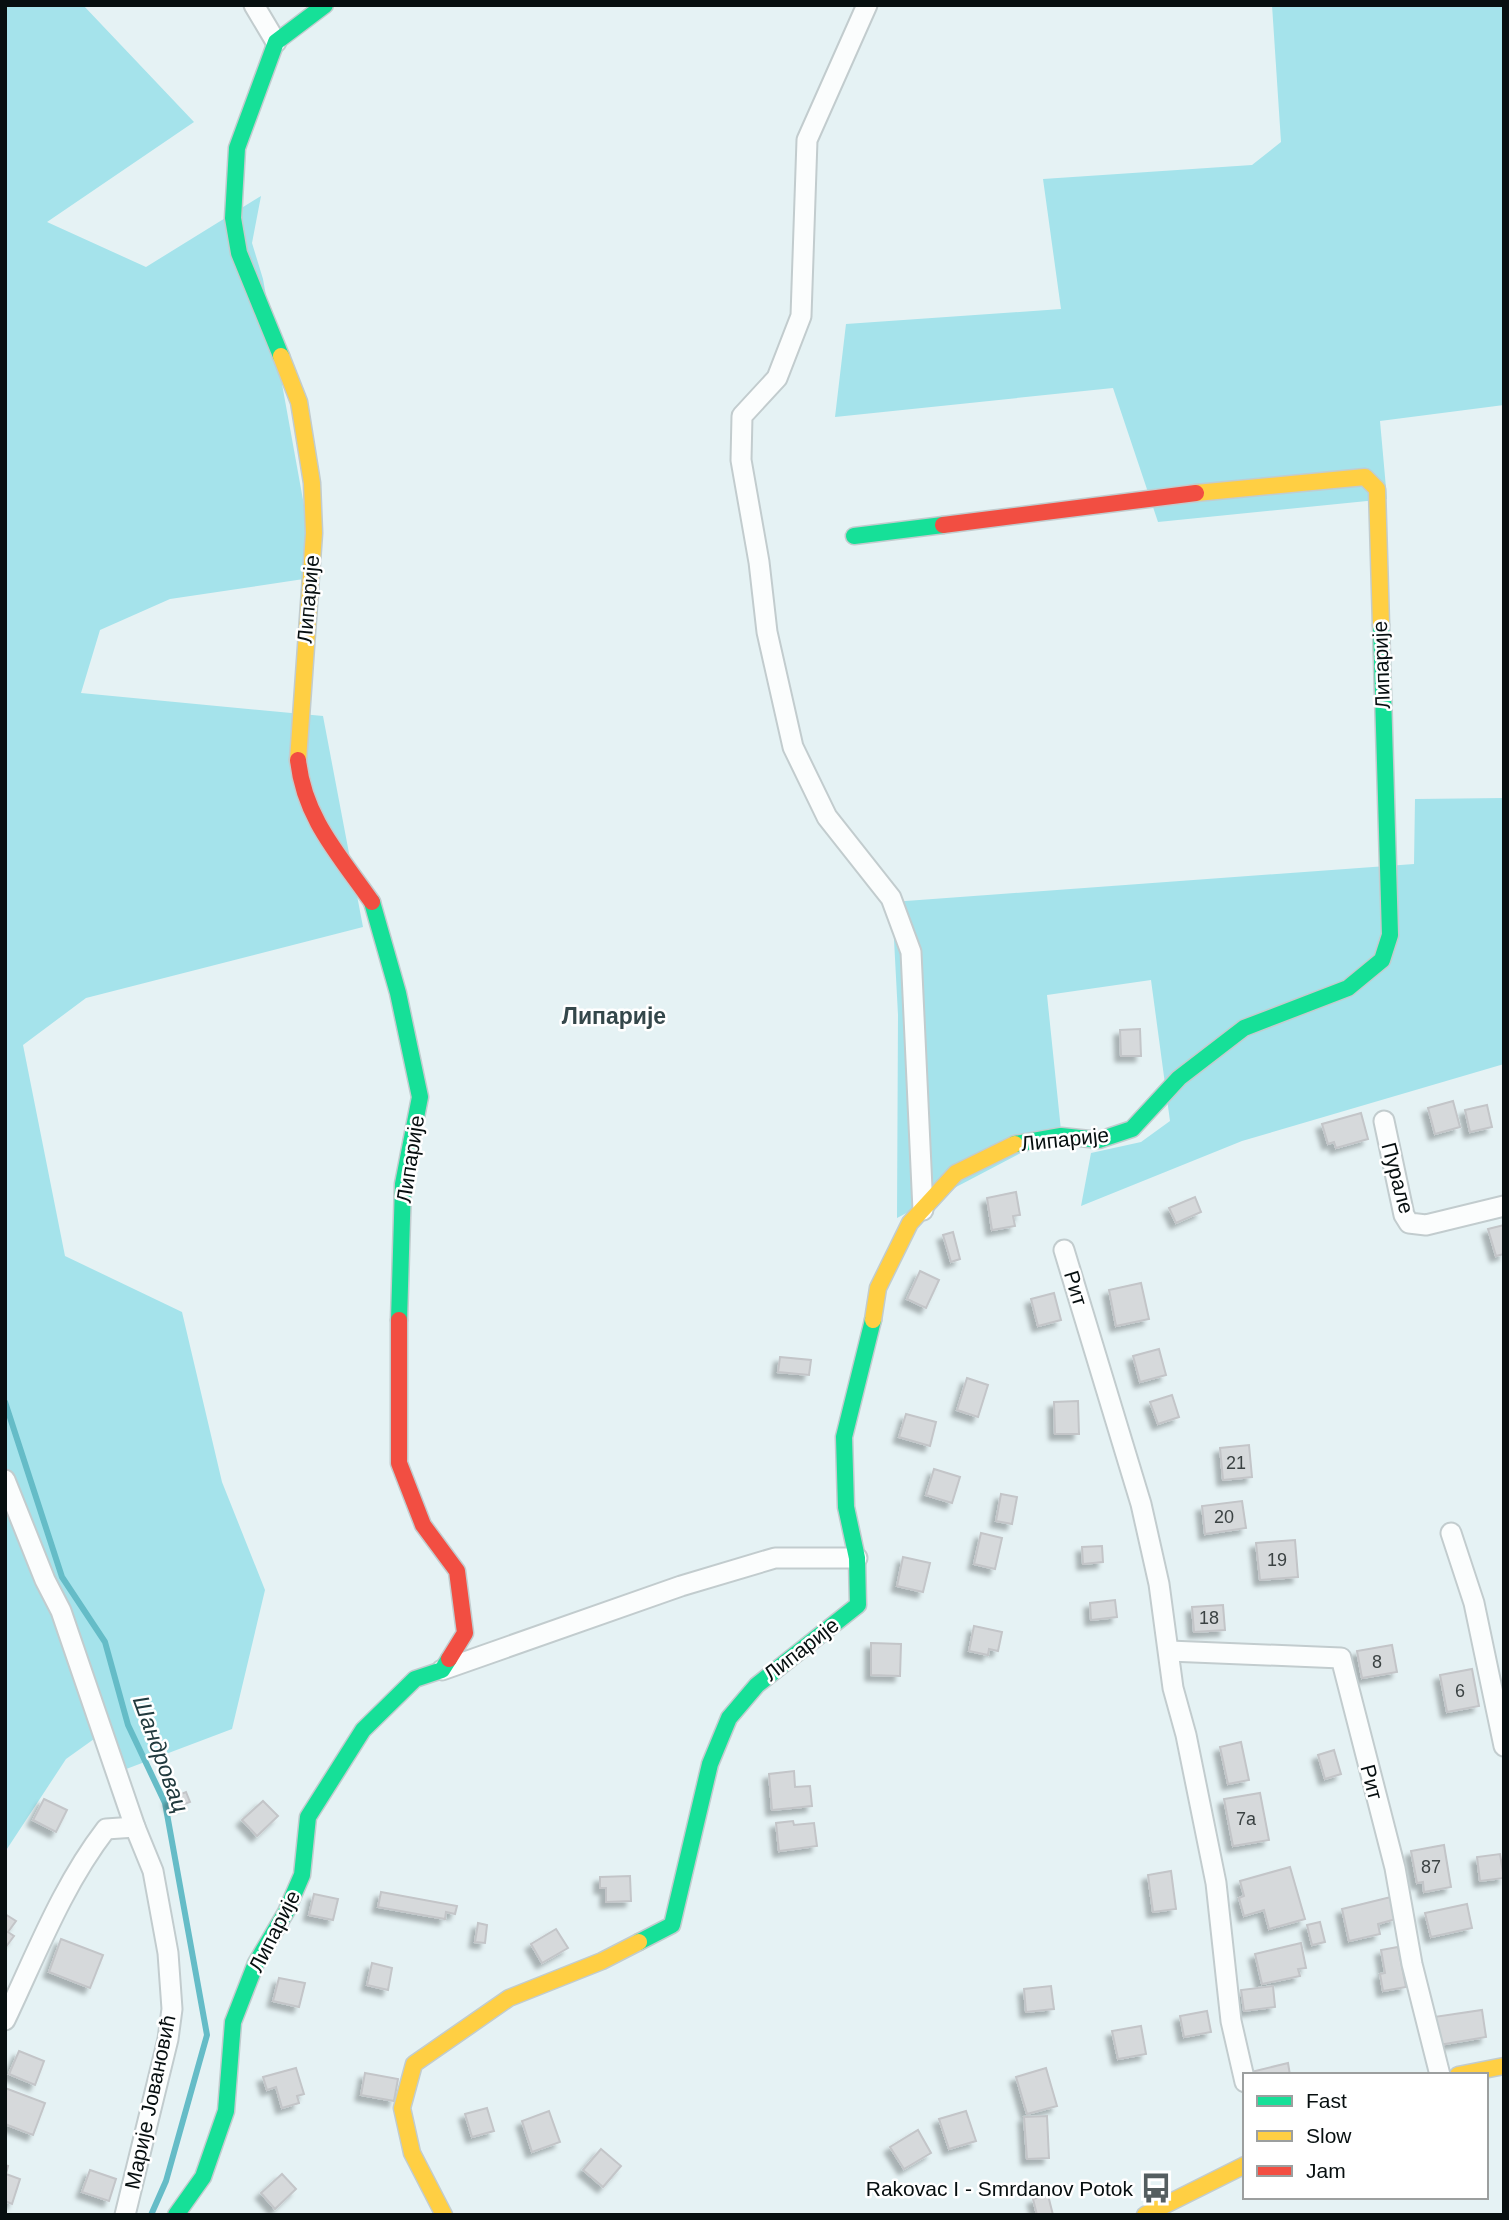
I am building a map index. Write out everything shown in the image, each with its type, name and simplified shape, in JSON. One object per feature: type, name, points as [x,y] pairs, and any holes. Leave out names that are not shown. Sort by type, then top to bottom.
[{"type":"street","points":[[254,5],[276,41],[325,5]]},
{"type":"street","points":[[867,5],[807,140],[801,316],[777,378],[742,416],[741,460],[759,562],[767,632],[793,747],[827,817],[891,898],[911,952],[923,1209]]},
{"type":"street","name":"Липарије","points":[[176,2215],[203,2177],[226,2111],[233,2022],[256,1963],[286,1913],[302,1875],[308,1816],[363,1730],[415,1679],[442,1670],[465,1633],[457,1571],[423,1525],[399,1463],[401,1368],[398,1285],[403,1184],[419,1097],[398,993],[374,906],[318,825],[301,788],[298,744],[314,533],[312,483],[299,402],[239,253],[233,218],[237,148],[276,41]]},
{"type":"street","name":"Липарије","points":[[444,2215],[412,2154],[402,2108],[415,2064],[509,1998],[602,1961],[671,1925],[710,1764],[729,1718],[757,1685],[858,1605],[857,1558],[846,1507],[844,1437],[869,1345],[878,1288],[910,1223],[956,1173],[1013,1144],[1061,1136],[1099,1140],[1132,1129],[1179,1078],[1244,1028],[1348,988],[1382,960],[1390,935],[1377,489],[1365,477],[1272,484],[854,536]]},
{"type":"street","name":"Пурале","points":[[1384,1121],[1404,1215],[1409,1223],[1426,1225],[1504,1206]]},
{"type":"street","name":"Рит","points":[[1064,1250],[1141,1504],[1159,1584],[1173,1688],[1186,1735],[1216,1883],[1231,2021],[1243,2073]]},
{"type":"street","name":"Марије Јовановић","points":[[5,1480],[45,1580],[61,1611],[135,1827],[153,1871],[168,1953],[172,2009],[168,2039],[125,2215]]},
{"type":"street","points":[[1451,1533],[1474,1603],[1504,1746]]},
{"type":"street","points":[[442,1670],[606,1611],[775,1558],[857,1558]]},
{"type":"street","name":"Рит","points":[[1169,1651],[1341,1658],[1395,1868],[1412,1964],[1439,2073]]},
{"type":"street","points":[[5,2021],[72,1878],[92,1847],[106,1829],[135,1827]]},
{"type":"street","points":[[1468,2073],[1504,2066]]},
{"type":"street","points":[[1145,2215],[1243,2166]]},
{"type":"shaded area","points":[[5,5],[83,5],[194,122],[47,222],[146,267],[261,196],[252,243],[263,279],[317,577],[170,599],[100,630],[81,693],[323,716],[363,927],[86,998],[23,1045],[65,1256],[182,1312],[222,1482],[265,1590],[232,1729],[113,1774],[94,1739],[66,1759],[5,1852]]},
{"type":"shaded area","points":[[1272,5],[1504,5],[1504,405],[1380,421],[1387,499],[1158,522],[1113,388],[835,417],[846,324],[1061,309],[1043,179],[1252,165],[1281,142]]},
{"type":"shaded area","points":[[1504,798],[1504,1064],[1242,1141],[1081,1206],[1091,1153],[1141,1142],[1170,1121],[1151,980],[1047,995],[1062,1140],[1036,1145],[897,1218],[898,1015],[892,902],[1414,864],[1415,799]]},
{"type":"building","points":[[1140,1029],[1141,1056],[1121,1056],[1120,1030]]},
{"type":"building","points":[[1453,1101],[1460,1127],[1435,1134],[1428,1108]]},
{"type":"building","points":[[1487,1105],[1492,1127],[1470,1132],[1465,1110]]},
{"type":"building","points":[[1361,1113],[1368,1139],[1336,1148],[1334,1142],[1328,1144],[1322,1124]]},
{"type":"building","points":[[1016,1192],[1020,1215],[1013,1216],[1015,1226],[992,1230],[987,1198]]},
{"type":"building","points":[[1195,1197],[1201,1212],[1176,1223],[1169,1208]]},
{"type":"building","points":[[1504,1225],[1504,1254],[1496,1256],[1488,1229]]},
{"type":"building","points":[[953,1232],[960,1259],[951,1262],[943,1235]]},
{"type":"building","points":[[920,1271],[939,1280],[926,1308],[907,1299]]},
{"type":"building","points":[[1141,1283],[1149,1319],[1116,1326],[1109,1290]]},
{"type":"building","points":[[1054,1293],[1061,1320],[1038,1326],[1031,1299]]},
{"type":"building","points":[[1159,1349],[1166,1375],[1140,1382],[1133,1356]]},
{"type":"building","points":[[780,1357],[811,1360],[809,1375],[778,1372]]},
{"type":"building","points":[[967,1378],[988,1385],[978,1417],[957,1410]]},
{"type":"building","points":[[1172,1395],[1179,1417],[1158,1424],[1150,1402]]},
{"type":"building","points":[[1078,1401],[1079,1434],[1055,1434],[1054,1402]]},
{"type":"building","points":[[906,1414],[936,1422],[930,1446],[899,1437]]},
{"type":"building","points":[[1249,1445],[1252,1477],[1223,1480],[1220,1448]]},
{"type":"building","points":[[934,1469],[960,1477],[952,1503],[926,1495]]},
{"type":"building","points":[[1001,1494],[1017,1497],[1012,1524],[996,1521]]},
{"type":"building","points":[[1242,1501],[1246,1528],[1205,1534],[1202,1506]]},
{"type":"building","points":[[981,1533],[1002,1538],[995,1569],[974,1564]]},
{"type":"building","points":[[1295,1540],[1298,1577],[1260,1580],[1256,1543]]},
{"type":"building","points":[[1102,1546],[1103,1562],[1083,1564],[1082,1547]]},
{"type":"building","points":[[903,1557],[930,1563],[923,1592],[897,1586]]},
{"type":"building","points":[[1115,1600],[1117,1617],[1091,1620],[1090,1603]]},
{"type":"building","points":[[1223,1605],[1225,1630],[1194,1632],[1192,1607]]},
{"type":"building","points":[[974,1626],[1002,1632],[998,1651],[989,1649],[988,1655],[969,1651]]},
{"type":"building","points":[[871,1643],[901,1644],[900,1676],[871,1675]]},
{"type":"building","points":[[1392,1645],[1397,1672],[1362,1678],[1357,1651]]},
{"type":"building","points":[[1472,1669],[1479,1706],[1447,1712],[1440,1675]]},
{"type":"building","points":[[1241,1742],[1249,1780],[1228,1784],[1220,1747]]},
{"type":"building","points":[[1334,1750],[1341,1774],[1325,1779],[1318,1755]]},
{"type":"building","points":[[794,1771],[795,1787],[810,1786],[812,1806],[772,1810],[769,1774]]},
{"type":"building","points":[[186,1792],[190,1802],[173,1808],[169,1799]]},
{"type":"building","points":[[1260,1793],[1269,1840],[1233,1846],[1224,1799]]},
{"type":"building","points":[[44,1799],[67,1810],[56,1832],[33,1820]]},
{"type":"building","points":[[263,1801],[278,1816],[257,1836],[242,1820]]},
{"type":"building","points":[[793,1821],[794,1825],[814,1823],[817,1846],[779,1851],[776,1823]]},
{"type":"building","points":[[1444,1845],[1451,1887],[1424,1892],[1423,1882],[1417,1883],[1411,1851]]},
{"type":"building","points":[[1500,1854],[1504,1878],[1480,1881],[1477,1857]]},
{"type":"building","points":[[1290,1867],[1305,1919],[1269,1929],[1264,1910],[1244,1916],[1239,1898],[1244,1896],[1240,1881]]},
{"type":"building","points":[[1171,1871],[1176,1909],[1153,1912],[1148,1875]]},
{"type":"building","points":[[630,1876],[631,1901],[606,1902],[606,1888],[600,1888],[600,1877]]},
{"type":"building","points":[[381,1892],[457,1906],[455,1914],[446,1912],[445,1919],[378,1907]]},
{"type":"building","points":[[314,1894],[338,1899],[333,1920],[309,1915]]},
{"type":"building","points":[[1391,1897],[1396,1919],[1378,1924],[1380,1934],[1349,1941],[1342,1909]]},
{"type":"building","points":[[1467,1904],[1472,1928],[1431,1937],[1425,1913]]},
{"type":"building","points":[[5,1914],[16,1921],[8,1932],[14,1936],[5,1948]]},
{"type":"building","points":[[1320,1922],[1325,1942],[1312,1945],[1307,1925]]},
{"type":"building","points":[[478,1923],[487,1925],[485,1943],[475,1942]]},
{"type":"building","points":[[556,1929],[568,1948],[542,1963],[531,1944]]},
{"type":"building","points":[[61,1939],[103,1955],[90,1988],[49,1972]]},
{"type":"building","points":[[1301,1943],[1306,1968],[1298,1969],[1300,1976],[1262,1984],[1255,1954]]},
{"type":"building","points":[[1398,1947],[1406,1987],[1383,1991],[1380,1974],[1385,1973],[1381,1950]]},
{"type":"building","points":[[372,1963],[392,1968],[388,1990],[367,1985]]},
{"type":"building","points":[[279,1978],[305,1983],[299,2007],[273,2001]]},
{"type":"building","points":[[1051,1986],[1054,2009],[1026,2012],[1024,1989]]},
{"type":"building","points":[[1273,1986],[1275,2007],[1244,2011],[1241,1990]]},
{"type":"building","points":[[1482,2010],[1486,2037],[1439,2045],[1434,2017]]},
{"type":"building","points":[[1207,2011],[1211,2032],[1184,2037],[1180,2016]]},
{"type":"building","points":[[1141,2026],[1146,2054],[1118,2059],[1112,2031]]},
{"type":"building","points":[[19,2051],[44,2061],[35,2085],[9,2074]]},
{"type":"building","points":[[1288,2063],[1290,2073],[1247,2073]]},
{"type":"building","points":[[296,2068],[304,2094],[297,2096],[299,2103],[282,2108],[276,2087],[267,2090],[263,2077]]},
{"type":"building","points":[[1046,2068],[1057,2106],[1027,2114],[1016,2077]]},
{"type":"building","points":[[365,2073],[398,2079],[394,2101],[361,2095]]},
{"type":"building","points":[[5,2088],[45,2103],[33,2135],[5,2124]]},
{"type":"building","points":[[487,2108],[494,2131],[472,2137],[465,2114]]},
{"type":"building","points":[[549,2111],[560,2142],[532,2152],[522,2121]]},
{"type":"building","points":[[966,2111],[976,2141],[949,2149],[939,2119]]},
{"type":"building","points":[[1047,2116],[1049,2158],[1027,2159],[1024,2117]]},
{"type":"building","points":[[918,2130],[931,2153],[904,2169],[890,2147]]},
{"type":"building","points":[[601,2149],[621,2166],[603,2187],[583,2170]]},
{"type":"building","points":[[5,2165],[8,2166],[6,2174],[20,2179],[12,2204],[5,2201]]},
{"type":"building","points":[[90,2170],[116,2179],[109,2201],[82,2192]]},
{"type":"building","points":[[282,2174],[296,2189],[275,2209],[261,2193]]},
{"type":"building","points":[[1048,2195],[1053,2215],[1037,2215],[1033,2199]]},
{"type":"waterway","name":"Шандровац","points":[[5,1402],[62,1577],[105,1642],[128,1725],[165,1803],[207,2035],[166,2181],[151,2215]]},
{"type":"traffic: fast","points":[[281,356],[239,253],[233,218],[237,148],[276,42],[325,5]]},
{"type":"traffic: fast","points":[[854,536],[943,525]]},
{"type":"traffic: fast","points":[[1015,1144],[1061,1136],[1099,1140],[1132,1129],[1179,1078],[1244,1028],[1348,988],[1382,960],[1390,935],[1381,625]]},
{"type":"traffic: fast","points":[[372,902],[398,993],[420,1097],[403,1184],[399,1320]]},
{"type":"traffic: fast","points":[[639,1942],[672,1925],[710,1764],[729,1718],[757,1685],[858,1605],[857,1558],[846,1507],[844,1437],[873,1320]]},
{"type":"traffic: fast","points":[[176,2215],[203,2177],[226,2111],[233,2022],[256,1963],[286,1912],[302,1875],[308,1817],[363,1730],[415,1679],[442,1670],[449,1659]]},
{"type":"traffic: slow","points":[[281,356],[299,402],[312,483],[314,533],[298,760]]},
{"type":"traffic: slow","points":[[1196,493],[1365,477],[1377,489],[1381,625]]},
{"type":"traffic: slow","points":[[873,1320],[878,1288],[910,1223],[956,1173],[1015,1144]]},
{"type":"traffic: slow","points":[[444,2215],[412,2153],[402,2108],[414,2064],[509,1998],[602,1961],[639,1942]]},
{"type":"traffic: slow","points":[[1468,2073],[1504,2066]]},
{"type":"traffic: slow","points":[[1145,2215],[1243,2166]]},
{"type":"traffic: jam","points":[[943,525],[1196,493]]},
{"type":"traffic: jam","points":[[298,760],[308,800],[325,836],[372,902]]},
{"type":"traffic: jam","points":[[399,1320],[399,1463],[423,1525],[457,1571],[465,1633],[449,1659]]},
{"type":"place","name":"Rakovac I - Smrdanov Potok","points":[[1156,2188]]},
{"type":"district","name":"Липарије","points":[[614,1016]]}]
